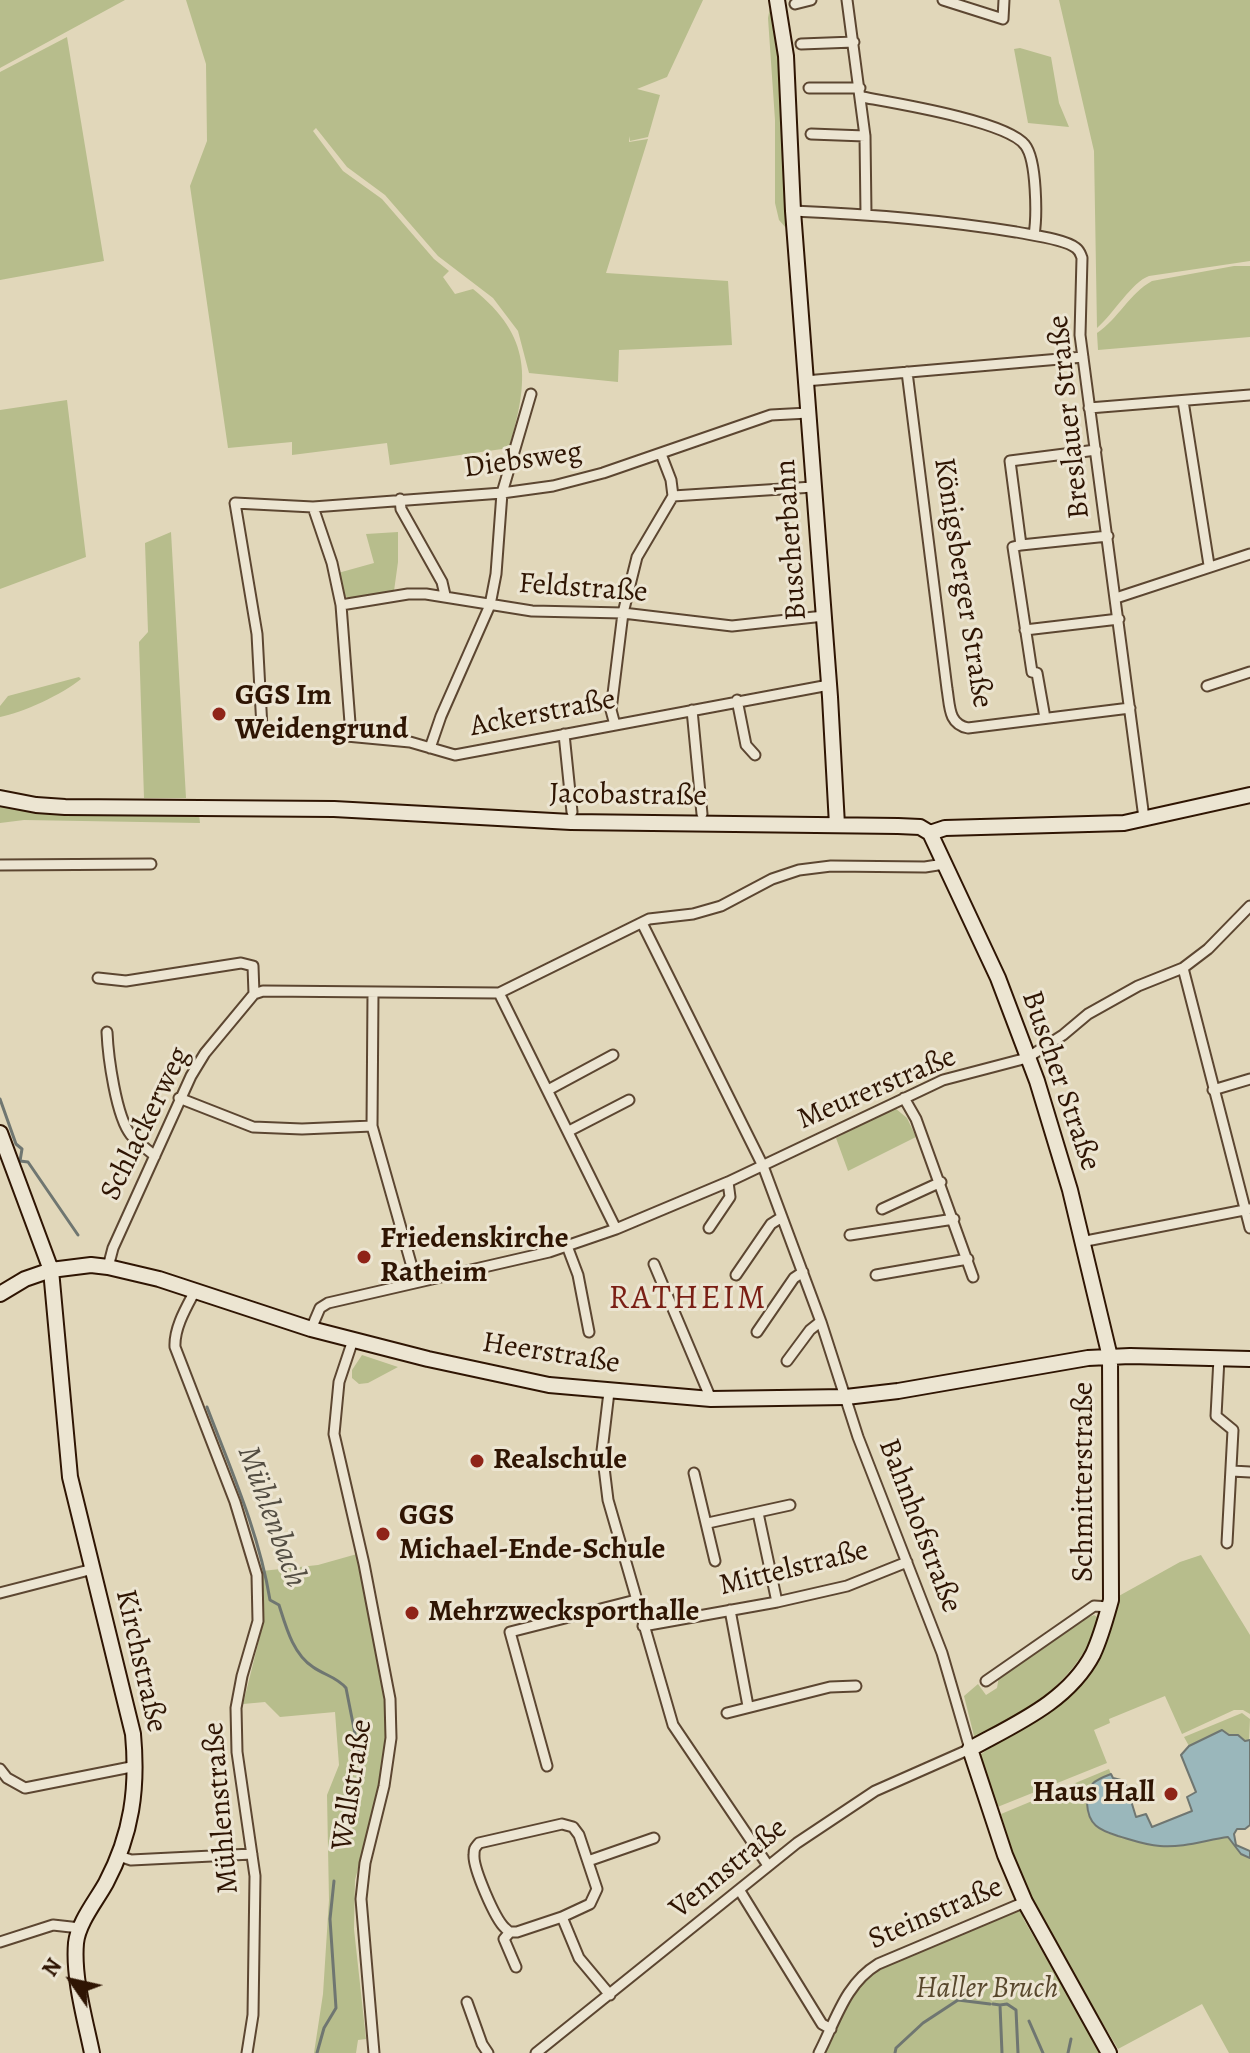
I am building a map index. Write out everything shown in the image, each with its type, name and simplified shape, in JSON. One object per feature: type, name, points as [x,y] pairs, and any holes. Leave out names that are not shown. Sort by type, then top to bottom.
[{"type":"main road","name":"Buscherbahn","points":[[777,0],[786,56],[793,211],[837,825]]},
{"type":"main road","name":"Jacobastraße","points":[[0,798],[65,807],[334,809],[571,822],[920,827],[930,833],[945,828],[1084,825],[1144,818],[1250,795]]},
{"type":"main road","name":"Buscher Straße","points":[[930,833],[998,978],[1037,1081],[1061,1157],[1110,1357]]},
{"type":"main road","name":"Kirchstraße","points":[[0,1133],[51,1270],[66,1458],[133,1734],[136,1766],[133,1809],[119,1856],[80,1928],[76,1956],[92,2053]]},
{"type":"main road","name":"Heerstraße","points":[[0,1294],[25,1279],[51,1270],[91,1265],[108,1267],[159,1279],[311,1329],[428,1359],[549,1385],[711,1399],[846,1397],[898,1391],[1037,1365],[1110,1357],[1250,1359]]},
{"type":"main road","name":"Schmitterstraße","points":[[970,1749],[1044,1708],[1076,1677],[1092,1656],[1109,1607],[1110,1357]]},
{"type":"main road","points":[[970,1749],[1005,1855],[1025,1902],[1109,2053]]},
{"type":"street","points":[[795,4],[811,0]]},
{"type":"street","points":[[847,0],[865,136],[866,214]]},
{"type":"street","points":[[943,0],[1003,19],[1004,0]]},
{"type":"street","points":[[801,44],[854,42]]},
{"type":"street","points":[[809,88],[861,93],[964,117],[1013,135],[1025,144],[1031,156],[1037,219],[1034,235]]},
{"type":"street","points":[[811,134],[865,136]]},
{"type":"street","name":"Breslauer Straße","points":[[793,211],[946,221],[1034,235],[1072,245],[1079,250],[1082,258],[1080,335],[1144,818]]},
{"type":"street","points":[[805,381],[1083,357]]},
{"type":"street","name":"Königsberger Straße","points":[[907,372],[952,717],[956,723],[968,728],[1130,708]]},
{"type":"street","points":[[430,748],[490,605],[496,574],[502,493],[531,394]]},
{"type":"street","points":[[1089,408],[1250,395]]},
{"type":"street","points":[[1183,401],[1209,565]]},
{"type":"street","name":"Diebsweg","points":[[262,728],[257,634],[235,503],[313,507],[502,493],[553,486],[603,473],[771,415],[808,413]]},
{"type":"street","points":[[1021,545],[1010,461],[1096,450]]},
{"type":"street","points":[[615,725],[611,710],[623,613],[637,557],[673,496],[671,480],[661,454]]},
{"type":"street","points":[[673,496],[813,487]]},
{"type":"street","points":[[400,499],[401,509],[442,582],[445,595]]},
{"type":"street","points":[[313,507],[332,563],[341,605],[351,736]]},
{"type":"street","points":[[1045,718],[1037,673],[1032,672],[1013,547],[1108,536]]},
{"type":"street","points":[[1116,598],[1250,554]]},
{"type":"street","name":"Feldstraße","points":[[341,605],[408,594],[445,595],[532,611],[623,613],[732,626],[824,616]]},
{"type":"street","points":[[1025,630],[1119,619]]},
{"type":"street","points":[[1207,686],[1250,672]]},
{"type":"street","name":"Ackerstraße","points":[[262,728],[410,742],[455,755],[829,685]]},
{"type":"street","points":[[737,700],[746,745],[755,755]]},
{"type":"street","points":[[692,710],[702,814]]},
{"type":"street","points":[[564,734],[572,812]]},
{"type":"street","points":[[0,865],[151,864]]},
{"type":"street","points":[[98,978],[126,981],[241,963],[253,966],[254,994],[263,991],[499,993],[649,919],[693,914],[721,906],[772,879],[806,868],[925,867],[944,864]]},
{"type":"street","name":"Meurerstraße","points":[[311,1329],[320,1308],[328,1303],[567,1246],[616,1229],[728,1182],[943,1080],[1027,1058],[1063,1035],[1088,1014],[1138,986],[1183,968],[1208,949],[1250,906]]},
{"type":"street","name":"Bahnhofstraße","points":[[642,923],[763,1166],[803,1272],[858,1437],[942,1653],[970,1749]]},
{"type":"street","points":[[1183,968],[1213,1090],[1248,1210],[1250,1228]]},
{"type":"street","points":[[373,993],[372,1126],[416,1281]]},
{"type":"street","points":[[499,993],[616,1229]]},
{"type":"street","name":"Schlackerweg","points":[[108,1267],[113,1248],[179,1098],[205,1053],[254,994]]},
{"type":"street","points":[[107,1032],[108,1054],[122,1115],[130,1134],[155,1156]]},
{"type":"street","points":[[548,1090],[613,1055]]},
{"type":"street","points":[[1213,1090],[1250,1079]]},
{"type":"street","points":[[179,1098],[253,1127],[302,1129],[372,1126]]},
{"type":"street","points":[[904,1098],[916,1119],[941,1182],[973,1277]]},
{"type":"street","points":[[569,1131],[629,1100]]},
{"type":"street","points":[[709,1228],[730,1197],[728,1182]]},
{"type":"street","points":[[882,1209],[941,1182]]},
{"type":"street","points":[[1081,1242],[1248,1210]]},
{"type":"street","points":[[736,1275],[771,1224],[782,1217]]},
{"type":"street","points":[[850,1235],[954,1219]]},
{"type":"street","points":[[567,1246],[578,1275],[589,1332]]},
{"type":"street","points":[[876,1275],[968,1259]]},
{"type":"street","points":[[654,1264],[711,1399]]},
{"type":"street","points":[[757,1332],[794,1278],[803,1272]]},
{"type":"street","name":"Mühlenstraße","points":[[195,1291],[180,1322],[175,1347],[235,1502],[257,1575],[258,1621],[236,1708],[237,1752],[252,1854],[256,1917],[253,2015],[247,2053]]},
{"type":"street","points":[[787,1361],[810,1330],[820,1322]]},
{"type":"street","name":"Wallstraße","points":[[353,1340],[339,1382],[334,1434],[367,1578],[390,1699],[391,1738],[384,1786],[365,1863],[361,1899],[374,2053]]},
{"type":"street","points":[[1219,1358],[1216,1416],[1233,1430],[1227,1543]]},
{"type":"street","points":[[609,1392],[602,1451],[604,1478],[673,1725],[767,1864]]},
{"type":"street","points":[[1232,1471],[1250,1472]]},
{"type":"street","points":[[694,1473],[715,1561]]},
{"type":"street","points":[[708,1523],[790,1505]]},
{"type":"street","points":[[758,1513],[777,1602]]},
{"type":"street","name":"Mittelstraße","points":[[643,1626],[847,1586],[907,1562]]},
{"type":"street","points":[[0,1593],[93,1569]]},
{"type":"street","points":[[547,1766],[510,1632],[636,1600]]},
{"type":"street","name":"Schmitterstraße","points":[[986,1681],[1094,1606],[1109,1607]]},
{"type":"street","points":[[730,1610],[748,1706]]},
{"type":"street","points":[[727,1713],[830,1687],[856,1686]]},
{"type":"street","name":"Vennstraße","points":[[536,2053],[740,1891],[767,1864],[875,1791],[970,1749]]},
{"type":"street","points":[[0,1769],[7,1778],[25,1788],[136,1766]]},
{"type":"street","points":[[510,1932],[503,1927],[485,1892],[473,1858],[474,1849],[479,1843],[568,1824],[579,1835],[597,1889],[596,1895],[590,1904],[562,1917],[510,1932],[504,1939],[516,1967]]},
{"type":"street","points":[[588,1861],[654,1838]]},
{"type":"street","points":[[119,1856],[131,1860],[252,1854]]},
{"type":"street","points":[[740,1891],[822,2024],[831,2029]]},
{"type":"street","name":"Steinstraße","points":[[819,2053],[846,1995],[867,1971],[1025,1902]]},
{"type":"street","points":[[562,1917],[579,1958],[610,1995]]},
{"type":"street","points":[[0,1942],[53,1925],[80,1928]]},
{"type":"street","points":[[467,2002],[488,2053]]},
{"type":"green space","points":[[0,0],[125,0],[0,68]]},
{"type":"green space","points":[[186,0],[703,0],[667,77],[637,89],[660,95],[648,137],[630,141],[629,136],[629,142],[648,139],[606,273],[728,281],[732,345],[619,350],[618,382],[529,373],[518,331],[493,298],[438,256],[385,195],[347,167],[316,128],[313,131],[343,171],[382,199],[434,259],[449,271],[443,277],[455,294],[473,289],[507,325],[521,361],[522,380],[516,424],[509,448],[390,465],[387,443],[292,455],[292,442],[228,448],[190,186],[207,141],[206,64]]},
{"type":"green space","points":[[1059,0],[1250,0],[1250,261],[1149,276],[1136,285],[1097,328],[1094,151]]},
{"type":"green space","points":[[773,6],[783,89],[786,228],[779,220],[775,203],[775,120],[768,18]]},
{"type":"green space","points":[[67,37],[104,261],[0,280],[0,72]]},
{"type":"green space","points":[[1014,49],[1051,57],[1059,103],[1069,127],[1028,123]]},
{"type":"green space","points":[[1234,266],[1250,266],[1250,337],[1098,350],[1097,333],[1152,281]]},
{"type":"green space","points":[[67,400],[86,557],[0,589],[0,410]]},
{"type":"green space","points":[[171,532],[186,798],[144,798],[139,642],[148,632],[145,543]]},
{"type":"green space","points":[[398,532],[394,591],[353,599],[344,596],[338,573],[374,563],[366,534]]},
{"type":"green space","points":[[79,677],[81,679],[53,697],[0,717],[0,706],[8,696]]},
{"type":"green space","points":[[0,805],[74,813],[199,814],[200,823],[24,820],[0,823]]},
{"type":"green space","points":[[895,1108],[907,1118],[916,1137],[848,1171],[836,1138]]},
{"type":"green space","points":[[362,1355],[398,1367],[368,1383],[359,1384],[352,1378],[352,1370]]},
{"type":"green space","points":[[357,1554],[375,1652],[379,1657],[386,1719],[379,1792],[355,1880],[354,1929],[366,2039],[358,2040],[356,2053],[314,2053],[323,1994],[329,1900],[327,1795],[339,1765],[335,1712],[280,1717],[265,1702],[243,1704],[262,1628],[262,1571],[318,1565]]},
{"type":"green space","points":[[1201,1555],[1250,1635],[1250,1714],[1234,1710],[1182,1734],[1165,1696],[1109,1719],[1110,1723],[1094,1730],[1107,1763],[995,1808],[976,1758],[1065,1692],[1117,1597],[1180,1562]]},
{"type":"green space","points":[[1094,1615],[1100,1619],[1091,1640],[1067,1674],[1019,1714],[980,1736],[974,1736],[964,1696],[978,1684],[986,1695],[997,1688],[999,1676],[1074,1623]]},
{"type":"green space","points":[[1242,1713],[1250,1719],[1249,1741],[1222,1730],[1189,1746],[1184,1737]]},
{"type":"green space","points":[[1109,1769],[1111,1774],[1090,1784],[1107,1833],[1168,1844],[1228,1837],[1241,1854],[1250,1858],[1250,2053],[1229,2053],[1202,2004],[1118,2049],[1044,1925],[1018,1873],[1001,1814]]},
{"type":"green space","name":"Haller Bruch","points":[[1021,1909],[1024,1920],[1101,2053],[822,2053],[849,1994],[868,1970]]},
{"type":"water","points":[[1222,1730],[1245,1741],[1250,1740],[1250,1825],[1237,1829],[1234,1834],[1236,1845],[1250,1851],[1250,1858],[1241,1854],[1228,1837],[1177,1846],[1154,1845],[1111,1834],[1092,1822],[1087,1803],[1088,1791],[1096,1781],[1111,1774],[1113,1778],[1125,1781],[1136,1817],[1146,1814],[1152,1827],[1192,1811],[1187,1797],[1196,1792],[1181,1755],[1189,1746]]},
{"type":"waterway","name":"Mühlenbach","points":[[0,1099],[16,1144],[22,1149],[20,1161],[28,1162],[78,1235]]},
{"type":"waterway","name":"Mühlenbach","points":[[207,1407],[252,1526],[270,1600],[279,1605],[291,1639],[306,1662],[346,1688],[360,1759]]},
{"type":"waterway","name":"Mühlenbach","points":[[317,2053],[324,2028],[336,2008],[330,1919],[334,1881]]},
{"type":"waterway","points":[[895,2053],[896,2048],[923,2023],[958,2000],[990,2004]]},
{"type":"waterway","points":[[993,2004],[1000,2005],[1002,2053]]},
{"type":"waterway","points":[[1000,2005],[1007,2004],[1016,2010],[1018,2053]]},
{"type":"waterway","points":[[1029,2021],[1043,2053]]},
{"type":"waterway","points":[[1068,2053],[1071,2039]]},
{"type":"place","name":"GGS Im Weidengrund","points":[[219,714]]},
{"type":"place","name":"Friedenskirche Ratheim","points":[[364,1257]]},
{"type":"place","name":"Realschule","points":[[477,1461]]},
{"type":"place","name":"GGS Michael-Ende-Schule","points":[[383,1534]]},
{"type":"place","name":"Mehrzwecksporthalle","points":[[412,1613]]},
{"type":"place","name":"Haus Hall","points":[[1171,1794]]},
{"type":"district","name":"RATHEIM","points":[[688,1300]]}]
